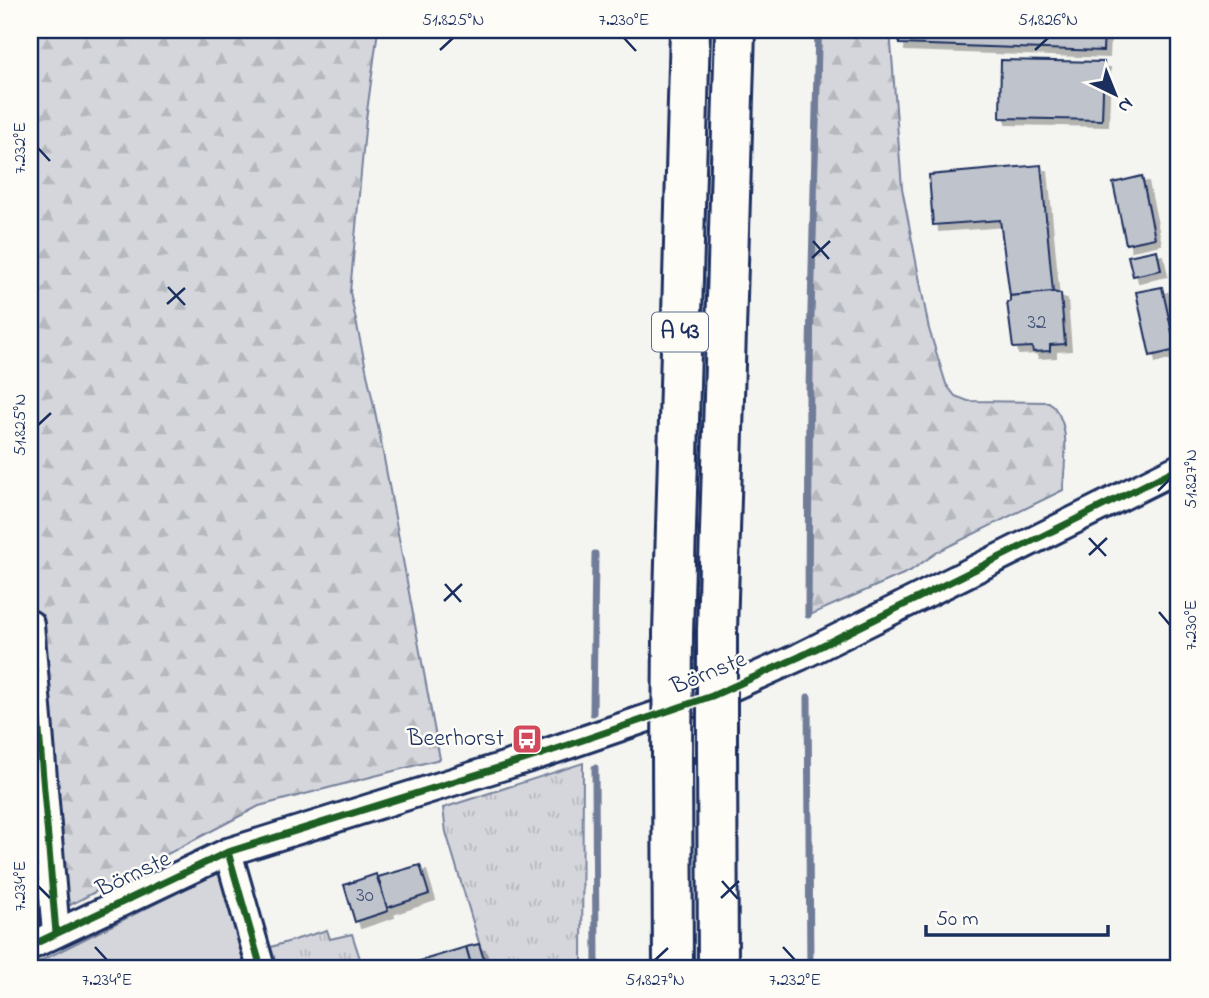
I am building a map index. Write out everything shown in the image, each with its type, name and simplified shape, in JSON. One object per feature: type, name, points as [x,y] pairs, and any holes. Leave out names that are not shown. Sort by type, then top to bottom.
[{"type":"highway","name":"A 43","points":[[673,968],[673,634],[690,30]]},
{"type":"highway","name":"A 43","points":[[718,968],[718,631],[735,30]]},
{"type":"street","name":"Börnste","points":[[30,946],[228,852],[536,756],[712,696],[799,657],[1179,468]]},
{"type":"street","points":[[30,624],[56,933]]},
{"type":"street","points":[[228,852],[261,968]]},
{"type":"green space","points":[[30,30],[378,30],[366,119],[350,292],[378,426],[440,759],[259,806],[30,926]]},
{"type":"green space","points":[[821,30],[890,30],[902,188],[929,329],[946,384],[955,396],[968,401],[1049,402],[1057,410],[1061,420],[1065,455],[1063,490],[939,551],[910,571],[810,615],[813,329]]},
{"type":"green space","points":[[583,763],[582,968],[479,968],[486,966],[446,832],[443,808]]},
{"type":"green space","points":[[219,872],[247,968],[30,968],[30,966]]},
{"type":"green space","points":[[327,930],[330,939],[352,934],[363,968],[277,968],[271,947]]},
{"type":"building","points":[[900,30],[1104,30],[1103,51],[899,44]]},
{"type":"building","points":[[1001,60],[1104,62],[1102,120],[1000,118]]},
{"type":"building","points":[[1041,165],[1053,292],[1010,296],[1000,220],[933,225],[929,175]]},
{"type":"building","points":[[1142,176],[1155,238],[1126,244],[1113,183]]},
{"type":"building","points":[[1157,250],[1161,270],[1133,276],[1128,256]]},
{"type":"building","points":[[1162,287],[1176,350],[1150,356],[1136,292]]},
{"type":"building","points":[[1053,292],[1061,294],[1065,344],[1050,345],[1050,351],[1033,352],[1032,347],[1013,348],[1007,302],[1010,302],[1010,296]]},
{"type":"building","points":[[420,865],[429,894],[387,908],[378,877]]},
{"type":"building","points":[[376,874],[388,911],[355,922],[344,885]]},
{"type":"building","points":[[479,944],[486,966],[472,968],[466,947]]},
{"type":"building","points":[[466,947],[472,968],[419,968],[417,962]]},
{"type":"waterway","points":[[808,615],[809,387],[818,30]]},
{"type":"waterway","points":[[593,713],[595,554]]},
{"type":"waterway","points":[[808,697],[810,968]]},
{"type":"waterway","points":[[595,768],[596,968]]},
{"type":"cycle path","points":[[30,946],[228,852],[536,756],[712,696],[799,657],[1179,468]]},
{"type":"cycle path","points":[[30,624],[56,933]]},
{"type":"cycle path","points":[[228,852],[261,968]]},
{"type":"place","name":"Beerhorst","points":[[527,739]]}]
